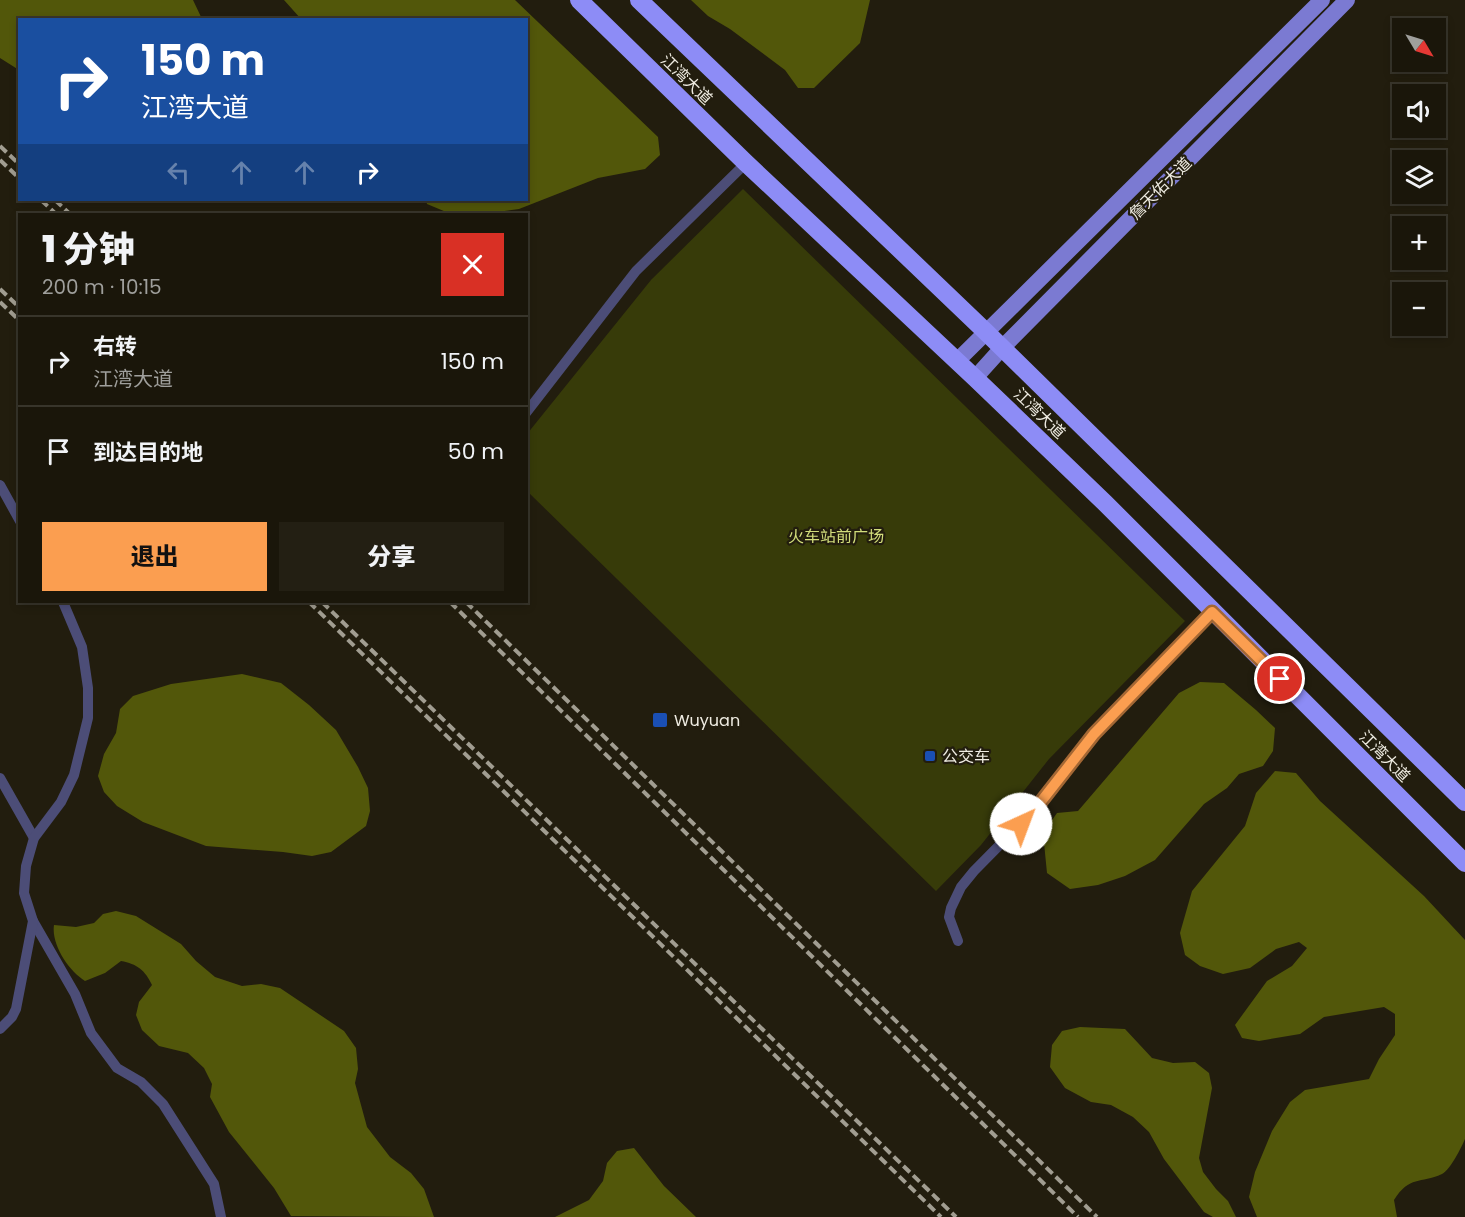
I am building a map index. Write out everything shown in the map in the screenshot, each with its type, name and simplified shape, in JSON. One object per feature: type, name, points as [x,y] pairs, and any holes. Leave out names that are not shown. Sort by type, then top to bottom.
[{"type":"highway","name":"江湾大道","points":[[579,0],[746,163],[1105,503],[1465,863]]},
{"type":"highway","name":"江湾大道","points":[[639,0],[986,332],[1465,802]]},
{"type":"main road","name":"詹天佑大道","points":[[957,361],[1322,0]]},
{"type":"main road","name":"詹天佑大道","points":[[975,378],[1347,0]]},
{"type":"street","points":[[528,410],[636,272],[746,163]]},
{"type":"street","points":[[0,485],[18,517]]},
{"type":"street","points":[[63,603],[82,647],[88,688],[88,718],[74,776],[60,802],[34,837],[26,866],[24,892],[33,921],[75,994],[92,1034],[117,1068],[141,1082],[163,1104],[214,1184],[221,1217]]},
{"type":"street","points":[[958,941],[949,917],[961,887],[1036,808],[1094,734],[1212,612]]},
{"type":"street","points":[[0,778],[34,837]]},
{"type":"street","points":[[0,1029],[12,1017],[16,1009],[33,921]]},
{"type":"green space","name":"火车站前广场","points":[[743,189],[1185,621],[1049,759],[981,845],[936,891],[528,492],[528,433],[651,280]]},
{"type":"shaded area","points":[[0,0],[193,0],[202,18],[18,18],[18,69],[0,58]]},
{"type":"shaded area","points":[[284,0],[515,0],[658,137],[660,155],[645,169],[598,178],[519,209],[489,213],[449,213],[427,204],[426,201],[528,201],[528,18],[300,18]]},
{"type":"shaded area","points":[[691,0],[870,0],[860,43],[814,88],[798,88],[785,70],[730,29],[708,16]]},
{"type":"shaded area","points":[[242,674],[281,683],[309,705],[336,730],[358,767],[368,788],[370,811],[366,826],[331,852],[312,856],[206,846],[143,822],[117,806],[104,792],[98,776],[104,754],[116,733],[120,709],[133,696],[171,684]]},
{"type":"shaded area","points":[[1200,682],[1224,683],[1275,728],[1273,751],[1263,766],[1239,774],[1227,788],[1204,804],[1155,860],[1125,876],[1098,885],[1070,889],[1047,873],[1043,833],[1057,813],[1078,811],[1179,693]]},
{"type":"shaded area","points":[[1275,771],[1296,773],[1320,801],[1424,896],[1465,940],[1465,1139],[1449,1168],[1442,1174],[1410,1183],[1400,1192],[1394,1200],[1397,1217],[1257,1217],[1249,1197],[1255,1172],[1272,1131],[1290,1102],[1305,1090],[1369,1079],[1395,1035],[1395,1014],[1384,1007],[1324,1017],[1300,1034],[1259,1041],[1242,1038],[1235,1025],[1267,981],[1292,966],[1307,948],[1299,942],[1276,949],[1250,968],[1223,974],[1200,966],[1185,955],[1180,933],[1192,891],[1245,826],[1256,793]]},
{"type":"shaded area","points":[[116,911],[136,916],[181,944],[215,977],[242,986],[261,984],[280,988],[344,1031],[356,1048],[358,1069],[355,1083],[367,1127],[390,1157],[411,1173],[424,1189],[434,1217],[291,1216],[274,1188],[229,1132],[210,1097],[212,1084],[204,1068],[188,1053],[159,1046],[142,1030],[136,1015],[139,1002],[152,985],[146,975],[136,966],[121,961],[105,973],[85,981],[62,957],[55,941],[54,925],[76,927],[94,923],[103,914]]},
{"type":"shaded area","points":[[1080,1027],[1125,1029],[1152,1058],[1173,1063],[1195,1062],[1209,1073],[1212,1088],[1199,1158],[1203,1172],[1228,1201],[1236,1217],[1213,1217],[1204,1212],[1164,1159],[1149,1132],[1133,1117],[1111,1105],[1091,1102],[1065,1088],[1050,1067],[1052,1045],[1062,1031]]},
{"type":"shaded area","points":[[634,1148],[664,1186],[696,1217],[555,1217],[589,1200],[603,1181],[607,1163],[617,1151]]},
{"type":"railway","points":[[0,146],[18,163]]},
{"type":"railway","points":[[0,160],[18,177]]},
{"type":"railway","points":[[42,201],[55,213]]},
{"type":"railway","points":[[56,201],[69,213]]},
{"type":"railway","points":[[0,289],[18,306]]},
{"type":"railway","points":[[0,302],[18,319]]},
{"type":"railway","points":[[310,603],[941,1217]]},
{"type":"railway","points":[[323,603],[956,1217]]},
{"type":"railway","points":[[451,603],[1078,1217]]},
{"type":"railway","points":[[467,603],[1097,1217]]},
{"type":"place","name":"Wuyuan","points":[[660,720]]},
{"type":"place","name":"公交车","points":[[930,756]]},
{"type":"route","points":[[1021,824],[1094,734],[1212,612],[1280,679]]}]
